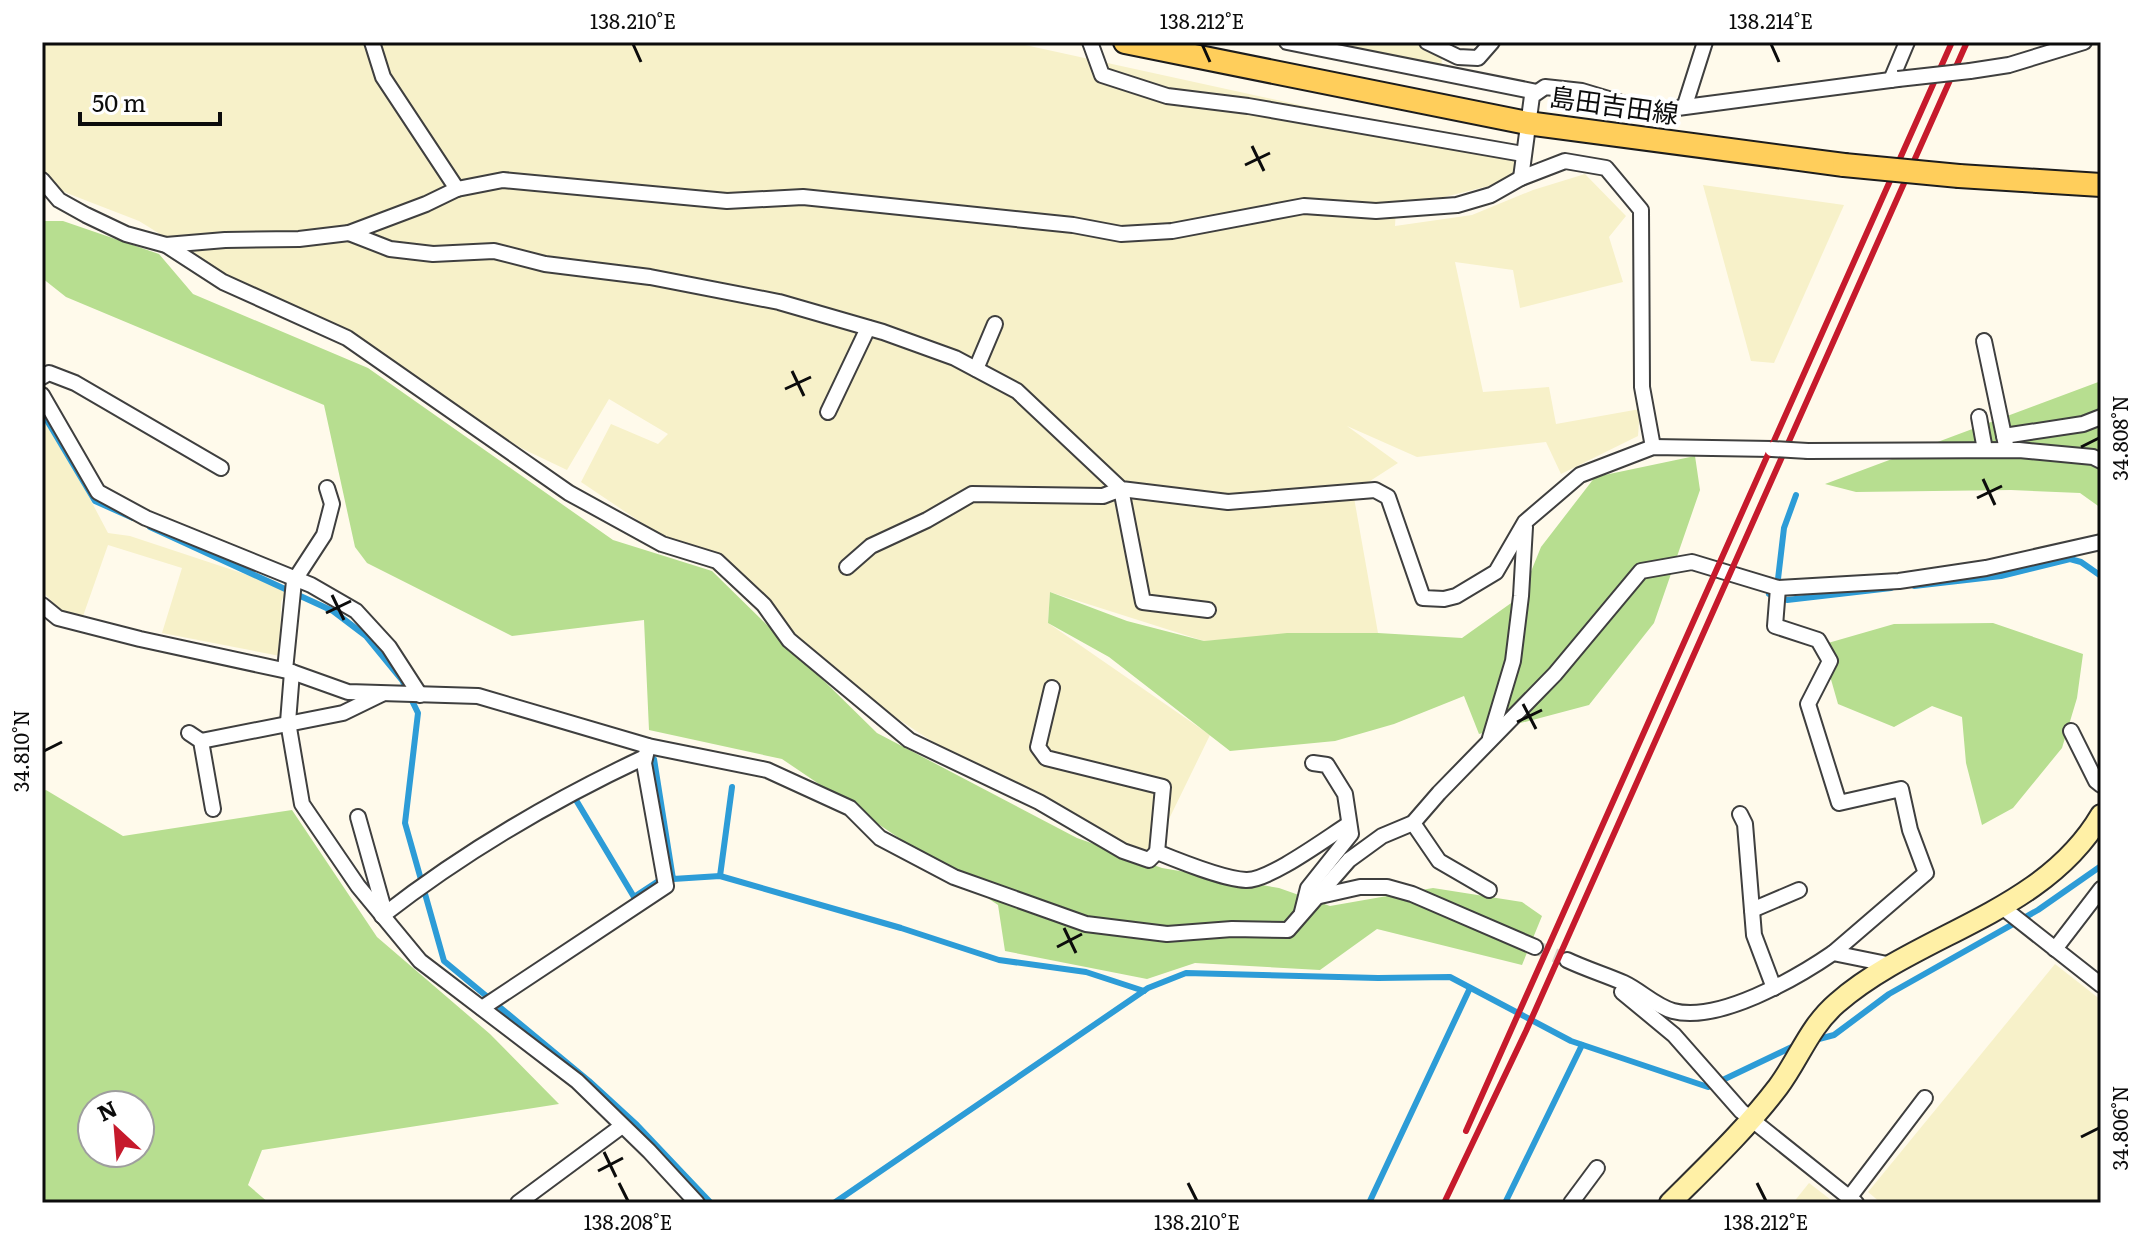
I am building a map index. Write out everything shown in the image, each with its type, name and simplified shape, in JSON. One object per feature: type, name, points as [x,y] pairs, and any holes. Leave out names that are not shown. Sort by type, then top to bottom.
[{"type":"main road","name":"島田吉田線","points":[[1125,42],[1527,123],[1844,165],[2101,185]]},
{"type":"street","points":[[372,42],[383,77],[457,189]]},
{"type":"street","points":[[1090,42],[1102,75],[1167,96],[1248,106],[1523,154]]},
{"type":"street","points":[[1287,42],[1537,92]]},
{"type":"street","points":[[1427,42],[1458,57],[1478,58],[1492,42]]},
{"type":"street","points":[[1685,105],[1705,42]]},
{"type":"street","points":[[1894,80],[1907,42]]},
{"type":"street","points":[[1521,178],[1532,96],[1545,87],[1582,91],[1632,106],[1670,109],[2009,65],[2084,42]]},
{"type":"street","points":[[166,245],[299,239],[349,233],[457,189],[503,180],[727,201],[803,197],[1073,225],[1121,234],[1172,231],[1304,206],[1376,211],[1457,205],[1491,195],[1521,178],[1565,161],[1606,168],[1641,210],[1642,387],[1653,447]]},
{"type":"street","points":[[42,180],[59,200],[86,215],[126,234],[166,245],[223,282],[347,338],[569,493],[662,544],[717,561],[764,605],[789,640],[909,740],[1039,802],[1123,851],[1149,860],[1157,852],[1163,787],[1046,758],[1038,747],[1052,688]]},
{"type":"street","points":[[349,233],[390,249],[433,254],[494,251],[545,264],[650,277],[779,302],[955,358],[1017,391],[1121,489],[1143,602],[1208,610]]},
{"type":"street","points":[[976,369],[995,324]]},
{"type":"street","points":[[828,412],[868,328]]},
{"type":"street","points":[[1984,341],[2006,443]]},
{"type":"street","points":[[42,377],[49,373],[75,383],[221,468]]},
{"type":"street","points":[[42,395],[98,492],[146,518],[294,581],[311,585],[356,611],[389,647],[418,695]]},
{"type":"street","points":[[1979,417],[1985,450]]},
{"type":"street","points":[[847,567],[871,546],[927,520],[972,494],[1103,496],[1121,489],[1228,502],[1375,490],[1388,497],[1423,598],[1444,599],[1456,596],[1496,572],[1525,522],[1580,475],[1653,447],[1808,451],[1985,450],[2101,417]]},
{"type":"street","points":[[2006,443],[2093,457],[2101,461]]},
{"type":"street","points":[[327,488],[332,504],[324,535],[294,581],[292,606],[288,722],[302,804],[358,886],[420,961],[577,1081],[697,1203]]},
{"type":"street","points":[[1490,741],[1513,661],[1525,522]]},
{"type":"street","points":[[42,605],[58,618],[288,671],[348,692],[478,696],[647,752],[767,770],[850,808],[880,838],[954,877],[1086,924],[1167,934],[1232,929],[1288,930],[1349,860],[1382,836],[1413,823],[1555,674],[1641,571],[1692,562],[1761,583],[1777,591],[1899,581],[1986,568],[2101,542]]},
{"type":"street","points":[[1567,960],[1625,983],[1669,1010],[1693,1014],[1717,1009],[1801,975],[1833,953],[1926,873],[1910,830],[1901,789],[1839,803],[1808,704],[1830,661],[1818,640],[1775,626],[1777,591]]},
{"type":"street","points":[[213,809],[195,737],[343,713],[390,694]]},
{"type":"street","points":[[2071,731],[2096,781],[2101,785]]},
{"type":"street","points":[[483,1007],[666,886],[647,752]]},
{"type":"street","points":[[384,915],[433,877],[576,789],[647,752]]},
{"type":"street","points":[[1301,917],[1308,888],[1351,834],[1345,794],[1327,765],[1313,763]]},
{"type":"street","points":[[1740,814],[1745,824],[1754,935],[1774,988]]},
{"type":"street","points":[[1670,1203],[1752,1121],[1782,1082],[1811,1030],[1837,1003],[1892,965],[2006,909],[2052,874],[2091,833],[2101,815]]},
{"type":"street","points":[[358,817],[384,915]]},
{"type":"street","points":[[1413,823],[1439,861],[1489,890]]},
{"type":"street","points":[[1157,852],[1191,866],[1248,881],[1276,870],[1349,824]]},
{"type":"street","points":[[1320,896],[1360,887],[1387,887],[1412,894],[1535,947]]},
{"type":"street","points":[[2055,949],[2101,889]]},
{"type":"street","points":[[1752,910],[1799,890]]},
{"type":"street","points":[[2006,909],[2101,985]]},
{"type":"street","points":[[1833,953],[1892,965]]},
{"type":"street","points":[[1596,973],[1638,1003],[1674,1035],[1752,1121],[1853,1200],[1925,1098]]},
{"type":"street","points":[[518,1203],[622,1126]]},
{"type":"street","points":[[1571,1203],[1597,1168]]},
{"type":"shaded area","points":[[42,42],[1012,42],[1523,154],[1521,178],[1396,209],[1395,226],[1472,215],[1533,190],[1585,174],[1626,216],[1609,237],[1623,282],[1520,308],[1513,270],[1455,262],[1483,392],[1549,387],[1556,424],[1640,409],[1638,436],[1561,474],[1546,442],[1417,457],[1347,426],[1398,463],[1353,492],[1378,633],[1204,641],[1050,592],[1048,623],[1210,735],[1149,860],[988,778],[831,675],[764,605],[581,482],[611,424],[658,444],[668,434],[609,399],[567,470],[523,449],[280,308],[139,221],[46,185],[42,182]]},
{"type":"shaded area","points":[[1312,42],[1413,42],[1442,59],[1441,67]]},
{"type":"shaded area","points":[[1703,185],[1844,205],[1774,363],[1751,361]]},
{"type":"shaded area","points":[[42,408],[108,533],[130,536],[287,588],[281,602],[280,656],[162,633],[182,568],[108,545],[82,619],[59,609],[42,591]]},
{"type":"shaded area","points":[[2055,964],[2101,1000],[2101,1203],[1881,1203],[1868,1192]]},
{"type":"shaded area","points":[[1809,1183],[1835,1203],[1793,1203]]},
{"type":"green space","points":[[42,221],[63,221],[159,254],[193,294],[368,368],[613,540],[712,571],[877,733],[1077,838],[1162,868],[1279,888],[1330,906],[1433,888],[1522,902],[1542,916],[1522,965],[1377,929],[1320,970],[1195,963],[1147,979],[1005,951],[998,905],[782,759],[649,730],[644,620],[512,636],[367,563],[355,547],[324,405],[66,297],[42,278]]},
{"type":"green space","points":[[2101,381],[2101,508],[2080,493],[2011,490],[1856,492],[1825,484]]},
{"type":"green space","points":[[1695,456],[1700,490],[1654,623],[1589,705],[1479,734],[1464,696],[1394,724],[1335,741],[1230,751],[1109,657],[1048,623],[1050,592],[1127,621],[1204,641],[1287,633],[1378,633],[1462,638],[1521,596],[1541,547],[1595,477]]},
{"type":"green space","points":[[1993,623],[2083,654],[2077,698],[2062,748],[2013,808],[1982,825],[1966,763],[1962,717],[1932,706],[1894,727],[1838,704],[1830,676],[1828,643],[1894,624]]},
{"type":"green space","points":[[46,790],[123,836],[292,810],[377,937],[490,1034],[559,1104],[262,1150],[248,1185],[269,1203],[42,1203],[42,1012],[45,990],[42,986],[42,791]]},
{"type":"waterway","points":[[42,412],[95,501],[133,518]]},
{"type":"waterway","points":[[1796,495],[1784,528],[1778,579],[1769,594],[1787,600],[1891,588]]},
{"type":"waterway","points":[[150,527],[333,611],[366,636],[402,680],[418,713],[405,823],[444,961],[589,1081],[637,1125],[711,1203]]},
{"type":"waterway","points":[[1914,586],[2001,576],[2070,559],[2081,562],[2101,576]]},
{"type":"waterway","points":[[654,759],[673,879],[720,876],[999,960],[1086,972],[1144,991]]},
{"type":"waterway","points":[[720,876],[732,787]]},
{"type":"waterway","points":[[576,800],[634,897],[665,880]]},
{"type":"waterway","points":[[1815,1040],[1834,1035],[1889,994],[2038,910],[2101,866]]},
{"type":"waterway","points":[[834,1203],[1148,988],[1186,973],[1450,977],[1571,1041],[1708,1087],[1796,1045]]},
{"type":"waterway","points":[[1369,1203],[1470,988]]},
{"type":"waterway","points":[[1505,1203],[1582,1045]]},
{"type":"tunnel","points":[[1535,947],[1567,960]]},
{"type":"railway","points":[[1466,1131],[1952,42]]},
{"type":"railway","points":[[1444,1203],[1526,1031],[1967,42]]}]
